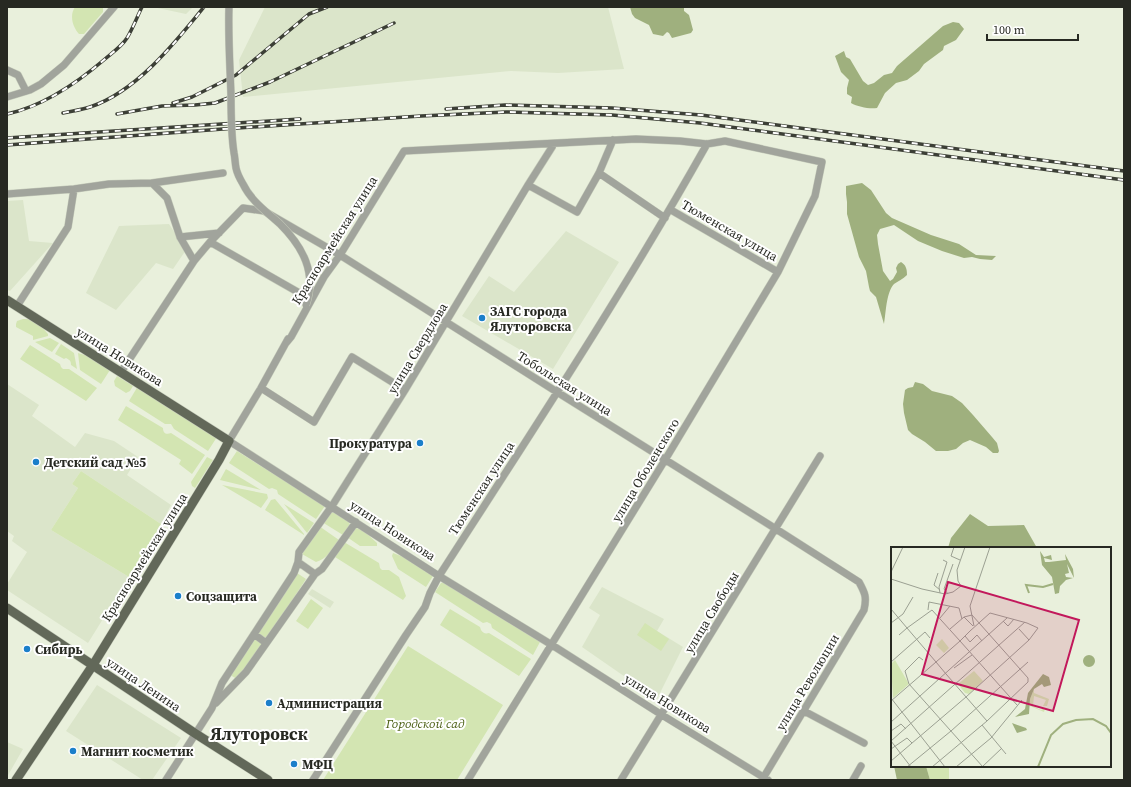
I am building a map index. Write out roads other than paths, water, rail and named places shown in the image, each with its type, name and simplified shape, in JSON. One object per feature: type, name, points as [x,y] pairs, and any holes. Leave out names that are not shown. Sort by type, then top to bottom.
[{"type":"main road","name":"улица Новикова","points":[[7,300],[229,441]]},
{"type":"main road","name":"Красноармейская улица","points":[[16,780],[93,665],[229,441]]},
{"type":"main road","name":"улица Ленина","points":[[7,608],[196,734],[268,780]]},
{"type":"street","points":[[7,97],[41,84],[64,66],[114,7]]},
{"type":"street","name":"Красноармейская улица","points":[[229,7],[232,127],[236,168],[244,186],[257,204],[281,226],[299,246],[310,275],[309,296],[306,305],[261,388],[229,441]]},
{"type":"street","points":[[7,70],[18,75],[26,91]]},
{"type":"street","points":[[554,144],[636,139],[707,144]]},
{"type":"street","points":[[528,185],[577,212],[599,173],[613,140]]},
{"type":"street","name":"улица Оболенского","points":[[468,780],[665,460],[778,272],[814,196],[822,162],[725,141],[707,144]]},
{"type":"street","name":"Красноармейская улица","points":[[286,343],[292,337],[324,277],[340,255],[404,151],[554,144]]},
{"type":"street","name":"улица Свердлова","points":[[166,780],[212,708],[222,684],[294,573],[298,562],[299,552],[332,506],[405,390],[554,144]]},
{"type":"street","name":"Тюменская улица","points":[[313,780],[403,639],[425,608],[430,592],[439,576],[671,210],[707,144]]},
{"type":"street","points":[[7,194],[74,189],[109,184],[152,183],[223,173]]},
{"type":"street","points":[[599,173],[665,218]]},
{"type":"street","points":[[152,183],[167,198],[180,237],[194,261]]},
{"type":"street","points":[[17,306],[68,227],[74,189]]},
{"type":"street","name":"Тобольская улица","points":[[220,233],[243,208],[264,211],[340,255],[776,529],[859,582],[866,594]]},
{"type":"street","name":"Тюменская улица","points":[[671,210],[778,272]]},
{"type":"street","points":[[180,237],[220,233]]},
{"type":"street","points":[[121,372],[194,261],[210,242],[220,233]]},
{"type":"street","points":[[210,242],[303,295]]},
{"type":"street","points":[[261,388],[314,422],[352,357],[405,390]]},
{"type":"street","name":"улица Новикова","points":[[229,441],[439,576],[552,645],[764,779]]},
{"type":"street","name":"улица Свободы","points":[[621,780],[820,456]]},
{"type":"street","name":"улица Свердлова","points":[[212,708],[246,672],[315,574],[322,569],[356,522]]},
{"type":"street","points":[[298,562],[315,574]]},
{"type":"street","name":"улица Революции","points":[[764,779],[864,610],[866,594]]},
{"type":"street","points":[[254,634],[266,643]]},
{"type":"street","points":[[804,711],[864,743]]},
{"type":"street","points":[[853,780],[861,766]]},
{"type":"railway","points":[[7,114],[47,99],[83,77],[125,41],[142,7]]},
{"type":"railway","points":[[63,113],[80,110],[107,100],[139,78],[167,51],[204,7]]},
{"type":"railway","points":[[173,103],[192,97],[236,75],[309,14],[327,7]]},
{"type":"railway","points":[[117,114],[162,106],[215,103],[270,82],[394,23]]},
{"type":"railway","points":[[446,109],[505,105],[612,108],[701,115],[1124,171]]},
{"type":"railway","points":[[7,145],[421,116],[506,112],[612,115],[700,123],[1124,180]]},
{"type":"railway","points":[[7,138],[300,119]]},
{"type":"place","name":"ЗАГС города Ялуторовска","points":[[482,318]]},
{"type":"place","name":"Прокуратура","points":[[420,443]]},
{"type":"place","name":"Детский сад №5","points":[[36,462]]},
{"type":"place","name":"Соцзащита","points":[[178,596]]},
{"type":"place","name":"Сибирь","points":[[27,649]]},
{"type":"place","name":"Администрация","points":[[269,703]]},
{"type":"place","name":"Магнит косметик","points":[[73,751]]},
{"type":"place","name":"МФЦ","points":[[294,764]]},
{"type":"district","name":"Ялуторовск","points":[[259,734]]},
{"type":"park label","name":"Городской сад","points":[[425,723]]}]
